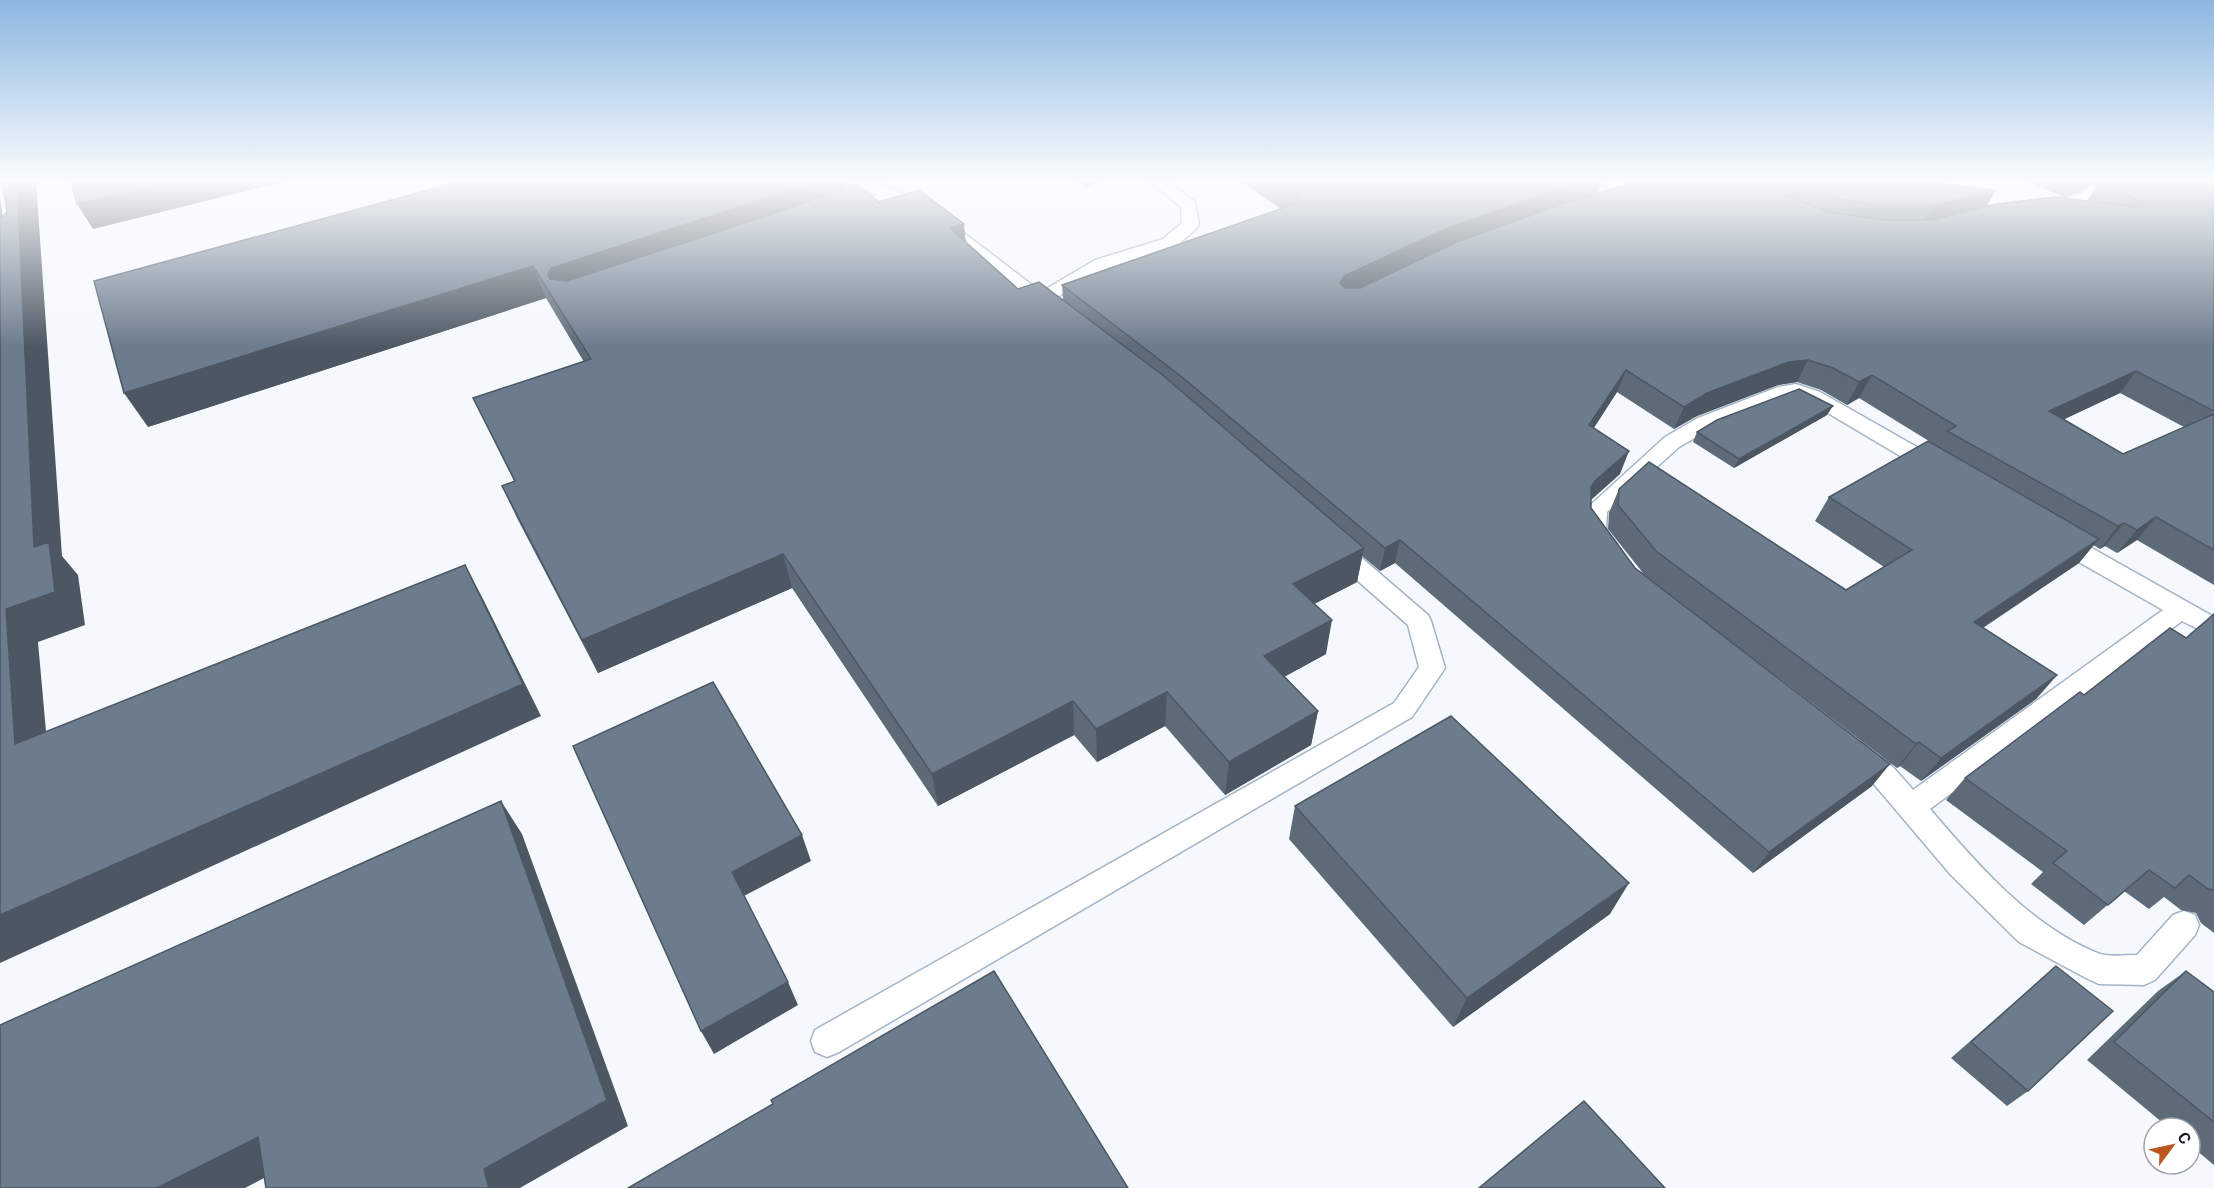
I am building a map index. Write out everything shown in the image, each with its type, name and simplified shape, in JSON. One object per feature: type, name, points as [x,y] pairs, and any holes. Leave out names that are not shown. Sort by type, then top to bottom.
[{"type":"lane","points":[[957,236],[1075,328]]},
{"type":"lane","points":[[1040,300],[1101,264],[1169,243],[1177,236]]},
{"type":"lane","points":[[1622,566],[1595,531],[1596,510],[1672,442],[1705,423],[1785,392],[1796,390],[1813,396],[1955,479]]},
{"type":"lane","points":[[2037,527],[2214,628]]},
{"type":"lane","points":[[827,1041],[1403,710],[1432,669],[1419,621],[1313,528]]},
{"type":"lane","points":[[1910,808],[2180,610]]},
{"type":"lane","points":[[1837,737],[1883,775],[1961,866],[2030,932],[2099,969],[2144,970],[2184,925]]},
{"type":"building","points":[[0,236],[20,236],[34,547],[49,542],[55,592],[6,609],[15,744],[465,565],[523,684],[0,915]]},
{"type":"building","points":[[258,236],[648,236],[551,268],[548,274],[550,279],[567,281],[704,236],[959,236],[1018,289],[1039,282],[1165,377],[1364,548],[1293,584],[1332,620],[1264,656],[1318,711],[1229,762],[1167,692],[1096,729],[1073,701],[932,774],[783,554],[582,640],[502,486],[515,481],[473,398],[591,359],[533,266],[124,393],[94,281]]},
{"type":"building","points":[[1201,236],[1429,236],[1344,276],[1340,283],[1345,288],[1360,288],[1472,236],[2214,236],[2214,411],[2136,371],[2049,411],[2123,454],[2214,414],[2214,550],[2156,517],[2137,530],[2124,523],[2118,526],[1947,431],[1956,426],[1872,375],[1859,382],[1833,368],[1808,360],[1789,362],[1707,393],[1684,407],[1626,370],[1589,425],[1629,451],[1591,487],[1591,508],[1635,568],[1890,764],[1769,852],[1400,540],[1385,548],[1182,377],[1062,285]]},
{"type":"building","points":[[1799,389],[1833,406],[1739,459],[1697,432],[1717,420]]},
{"type":"building","points":[[1928,441],[2099,539],[1974,622],[2057,675],[1941,758],[1919,742],[1916,744],[1656,551],[1618,505],[1619,489],[1649,462],[1846,590],[1912,550],[1829,497]]},
{"type":"building","points":[[2214,614],[2214,890],[2208,889],[2189,875],[2175,888],[2149,870],[2108,905],[2053,863],[2067,851],[1965,778],[2080,692],[2084,695],[2170,628],[2186,638]]},
{"type":"building","points":[[713,682],[802,835],[732,872],[788,982],[701,1031],[573,746]]},
{"type":"building","points":[[1451,716],[1629,883],[1467,998],[1295,806]]},
{"type":"building","points":[[501,801],[607,1100],[484,1169],[489,1188],[266,1188],[258,1137],[157,1188],[0,1188],[0,1025]]},
{"type":"building","points":[[2056,966],[2113,1011],[2028,1091],[1971,1042]]},
{"type":"building","points":[[994,971],[1128,1188],[628,1188],[773,1104],[771,1100]]},
{"type":"building","points":[[2186,971],[2214,992],[2214,1122],[2114,1042]]},
{"type":"building","points":[[1584,1101],[1665,1188],[1479,1188]]}]
